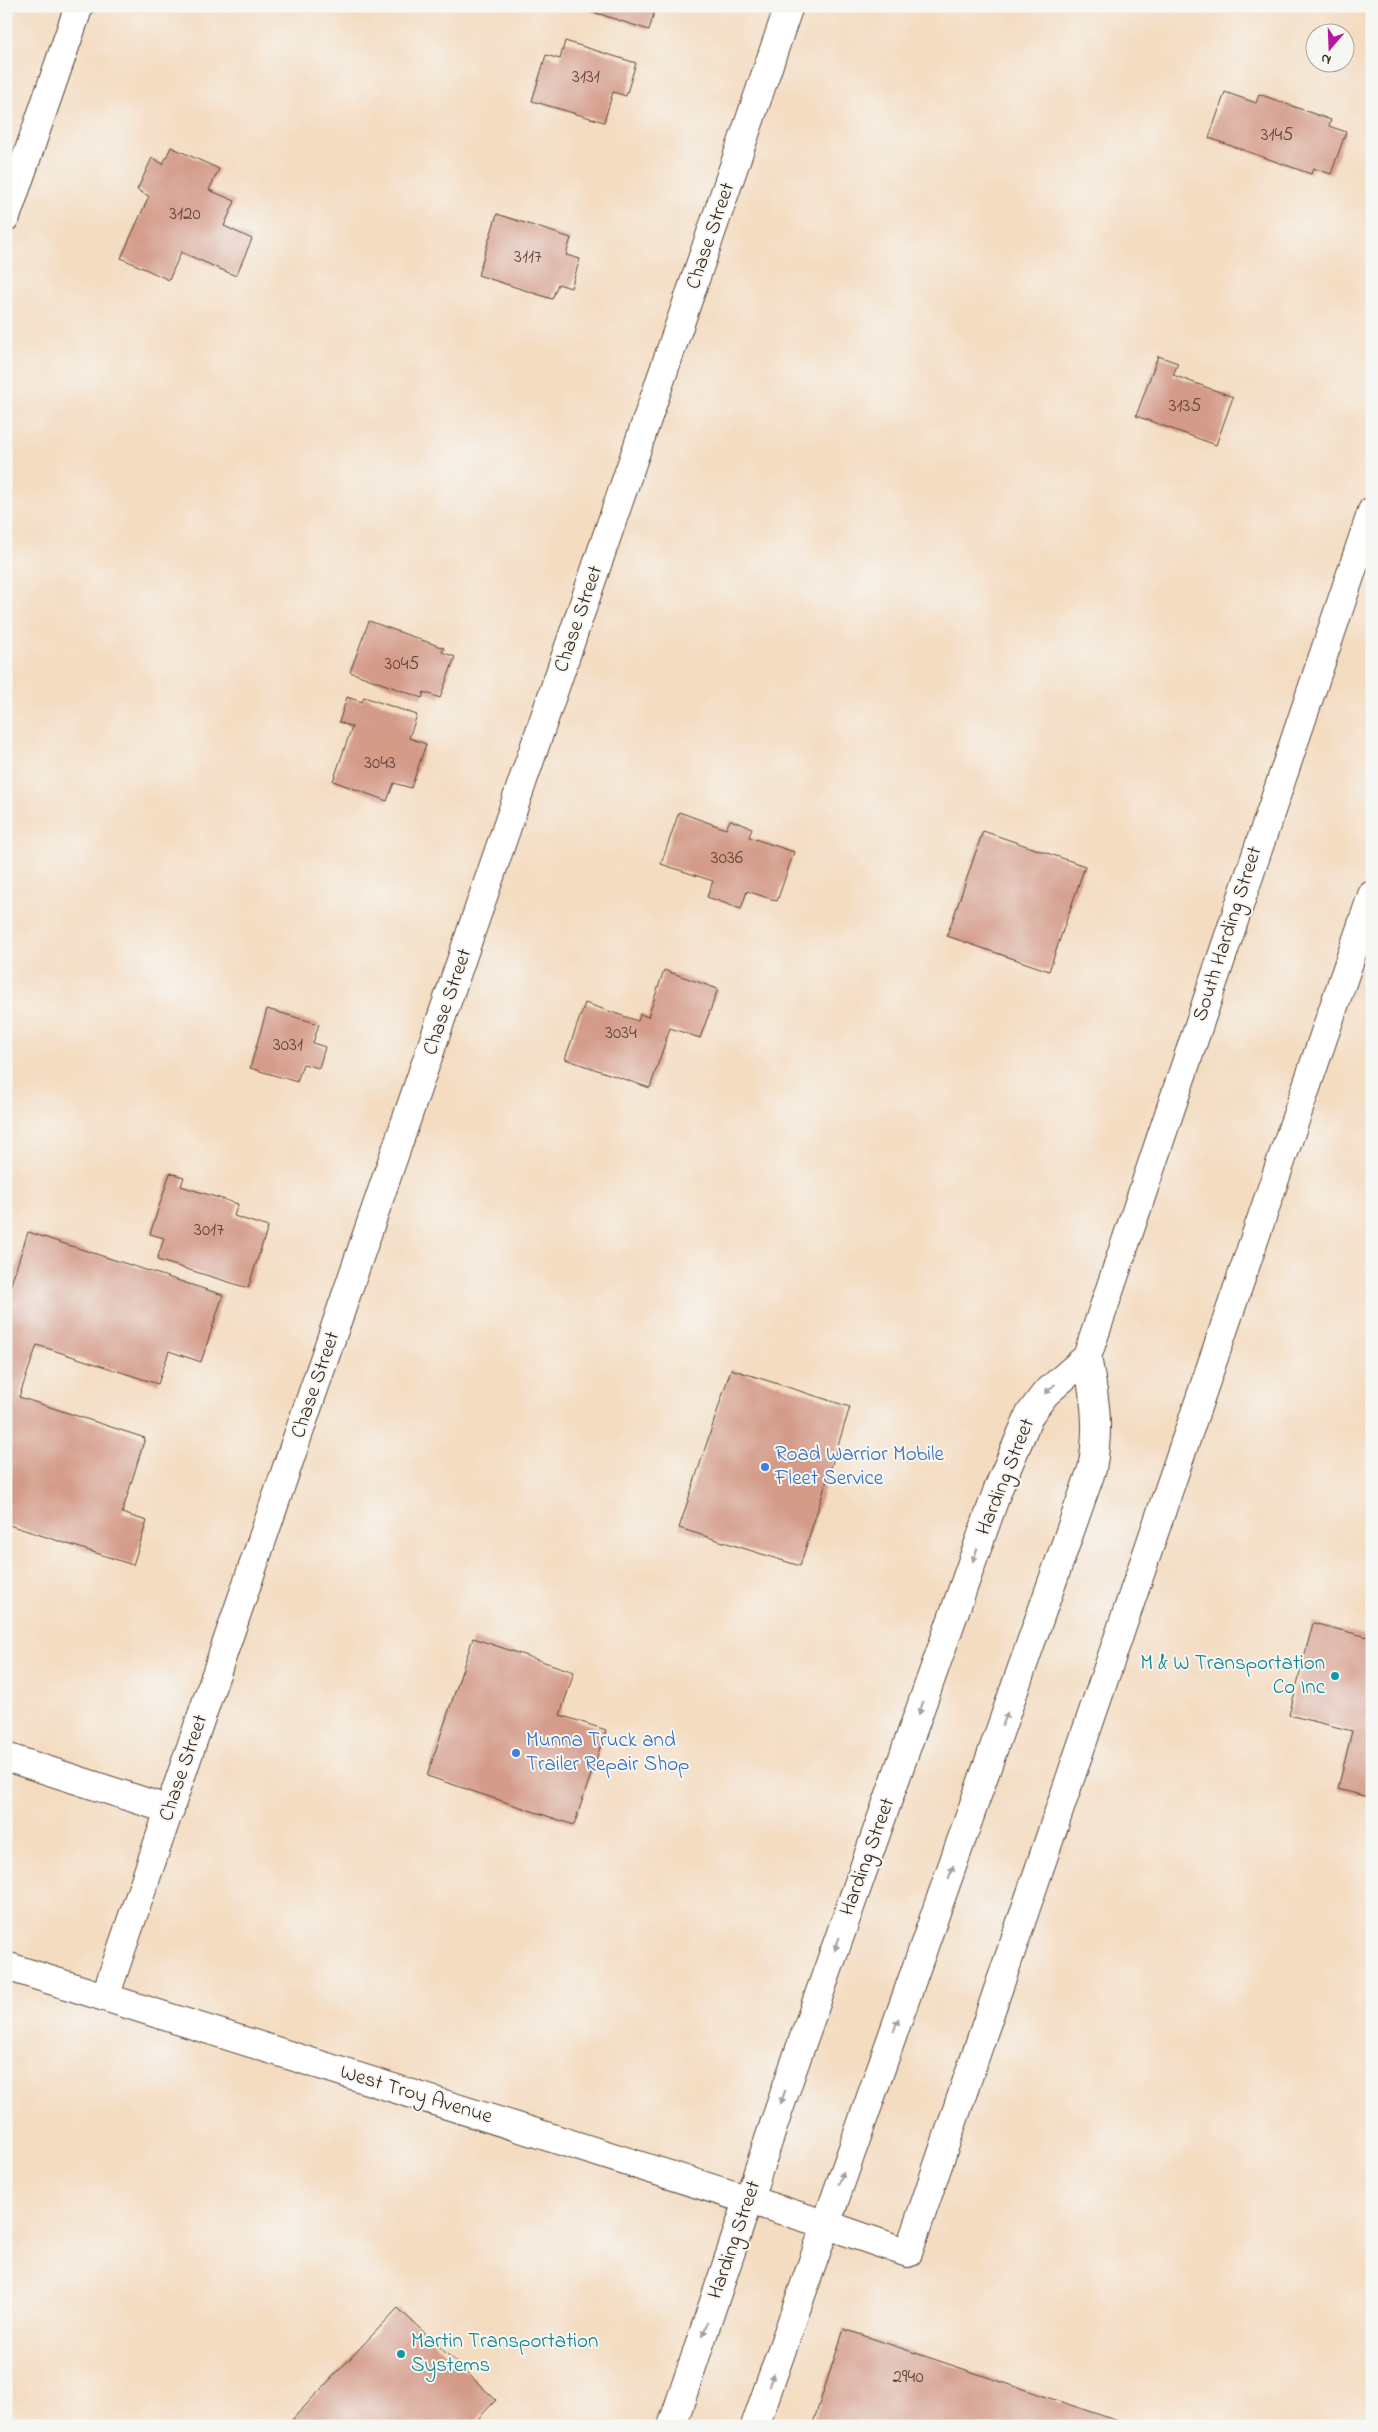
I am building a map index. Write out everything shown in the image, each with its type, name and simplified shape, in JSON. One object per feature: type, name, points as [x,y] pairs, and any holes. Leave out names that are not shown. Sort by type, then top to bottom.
[{"type":"main road","points":[[6,216],[79,6]]},
{"type":"main road","name":"Chase Street","points":[[105,1997],[789,6]]},
{"type":"main road","name":"South Harding Street","points":[[1087,1357],[1372,511]]},
{"type":"main road","name":"West Troy Avenue","points":[[6,1966],[825,2224],[908,2253],[1372,895]]},
{"type":"main road","points":[[755,2426],[825,2224],[1024,1667],[1092,1469],[1097,1442],[1097,1408],[1087,1357]]},
{"type":"main road","name":"Harding Street","points":[[672,2426],[748,2200],[998,1489],[1030,1414],[1045,1394],[1087,1357]]},
{"type":"main road","points":[[6,1756],[170,1810]]},
{"type":"building","points":[[298,6],[313,6],[311,11]]},
{"type":"building","points":[[591,6],[656,6],[649,30],[590,11]]},
{"type":"building","points":[[565,41],[636,63],[626,96],[613,92],[604,122],[532,101],[546,55],[560,59]]},
{"type":"building","points":[[1225,92],[1256,103],[1259,94],[1331,120],[1329,126],[1346,132],[1331,174],[1313,168],[1311,174],[1209,138]]},
{"type":"building","points":[[171,147],[219,169],[209,190],[235,201],[224,226],[252,239],[236,276],[181,252],[169,280],[121,258],[149,196],[137,190],[152,158],[163,164]]},
{"type":"building","points":[[497,214],[571,238],[566,255],[580,259],[571,288],[558,284],[552,299],[478,275]]},
{"type":"building","points":[[1158,356],[1178,363],[1173,375],[1233,397],[1216,445],[1136,416]]},
{"type":"building","points":[[369,621],[444,648],[442,652],[455,657],[440,698],[424,692],[422,698],[350,672]]},
{"type":"building","points":[[347,697],[362,702],[364,697],[417,715],[409,738],[426,744],[411,788],[394,783],[387,801],[333,781],[352,727],[339,722]]},
{"type":"building","points":[[679,812],[726,829],[730,820],[752,828],[749,837],[794,852],[777,901],[747,891],[741,909],[707,897],[713,881],[661,864]]},
{"type":"building","points":[[983,831],[1085,866],[1049,971],[947,936]]},
{"type":"building","points":[[664,970],[718,989],[700,1038],[670,1028],[650,1088],[565,1059],[585,1003],[638,1021],[640,1014],[648,1017]]},
{"type":"building","points":[[267,1009],[319,1024],[313,1043],[325,1047],[319,1068],[303,1064],[297,1082],[250,1068]]},
{"type":"building","points":[[170,1173],[184,1177],[181,1186],[238,1204],[234,1216],[268,1227],[248,1288],[157,1260],[164,1238],[150,1234]]},
{"type":"building","points":[[28,1232],[223,1295],[201,1362],[169,1351],[158,1384],[37,1345],[19,1397],[145,1438],[122,1513],[147,1521],[133,1565],[6,1524],[6,1299]]},
{"type":"building","name":"Road Warrior Mobile Fleet Service","points":[[731,1369],[850,1407],[800,1566],[679,1528]]},
{"type":"building","name":"M & W Transportation Co Inc","points":[[1313,1623],[1372,1638],[1372,1798],[1338,1789],[1352,1731],[1289,1715]]},
{"type":"building","name":"Munna Truck and Trailer Repair Shop","points":[[473,1638],[574,1672],[560,1715],[606,1730],[574,1825],[427,1776]]},
{"type":"building","name":"Martin Transportation Systems","points":[[398,2308],[496,2400],[471,2426],[286,2426]]},
{"type":"building","points":[[844,2329],[1130,2425],[1130,2426],[812,2426]]},
{"type":"place","name":"Road Warrior Mobile Fleet Service","points":[[765,1467]]},
{"type":"place","name":"M & W Transportation Co Inc","points":[[1335,1676]]},
{"type":"place","name":"Munna Truck and Trailer Repair Shop","points":[[516,1753]]},
{"type":"place","name":"Martin Transportation Systems","points":[[401,2354]]}]
